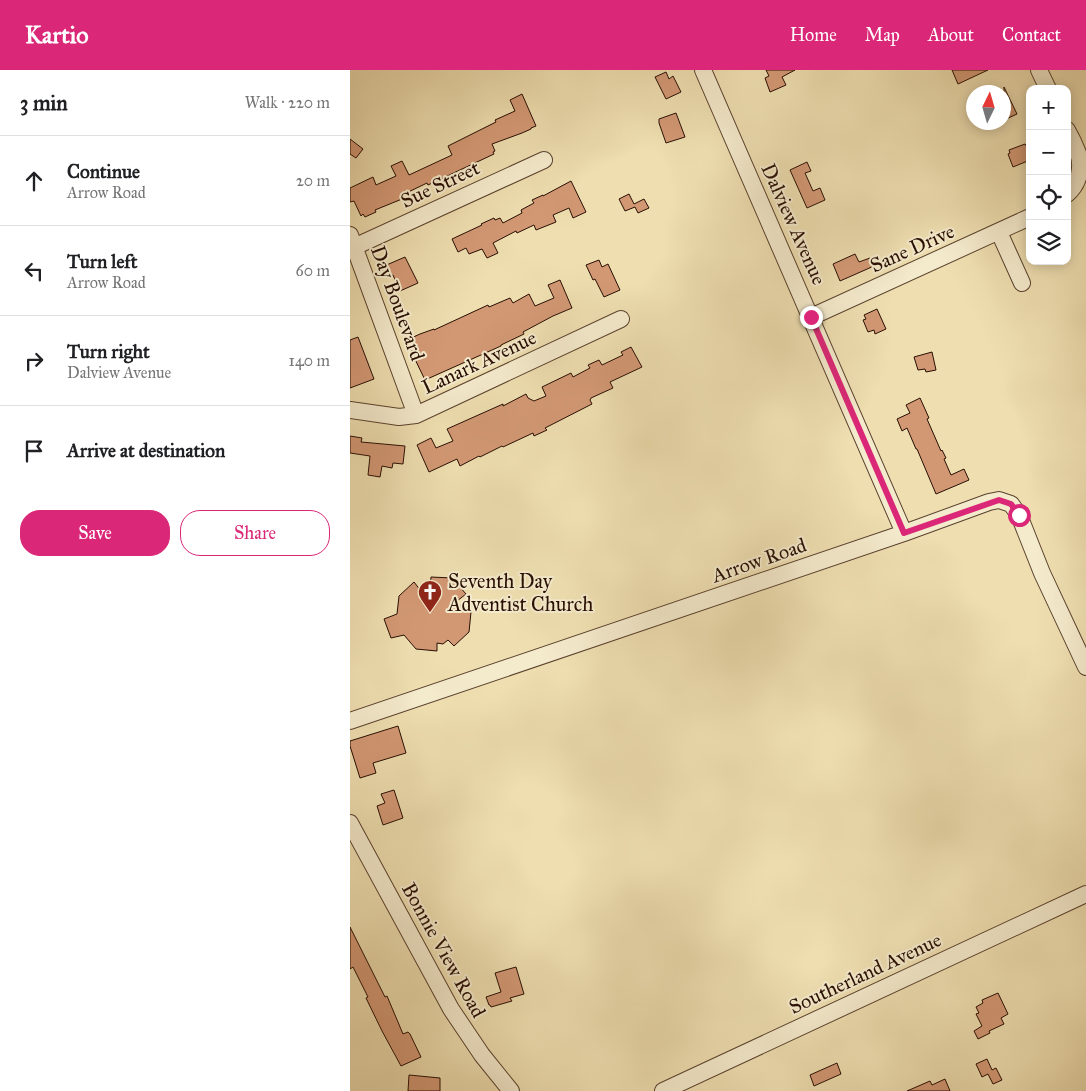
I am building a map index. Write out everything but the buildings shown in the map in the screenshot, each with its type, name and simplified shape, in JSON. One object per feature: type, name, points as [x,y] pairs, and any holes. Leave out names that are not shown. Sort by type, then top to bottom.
[{"type":"street","name":"Dalview Avenue","points":[[703,70],[904,533]]},
{"type":"street","points":[[1039,70],[1046,85]]},
{"type":"street","points":[[1071,139],[1078,154],[1080,166],[1079,176],[1071,191]]},
{"type":"street","name":"Sue Street","points":[[352,241],[544,160]]},
{"type":"street","name":"Sane Drive","points":[[811,317],[1026,219]]},
{"type":"street","points":[[999,232],[1022,283]]},
{"type":"street","name":"Day Boulevard","points":[[352,241],[416,415]]},
{"type":"street","name":"Lanark Avenue","points":[[350,410],[399,417],[416,415],[621,319]]},
{"type":"street","name":"Arrow Road","points":[[350,721],[999,500],[1011,504],[1019,515],[1042,573],[1086,666]]},
{"type":"street","name":"Bonnie View Road","points":[[350,822],[450,1009],[482,1055],[511,1091]]},
{"type":"street","name":"Southerland Avenue","points":[[663,1091],[1086,894]]},
{"type":"place","name":"Seventh Day Adventist Church","points":[[430,613]]},
{"type":"route","points":[[811,317],[904,533],[999,500],[1011,504],[1019,515]]}]
